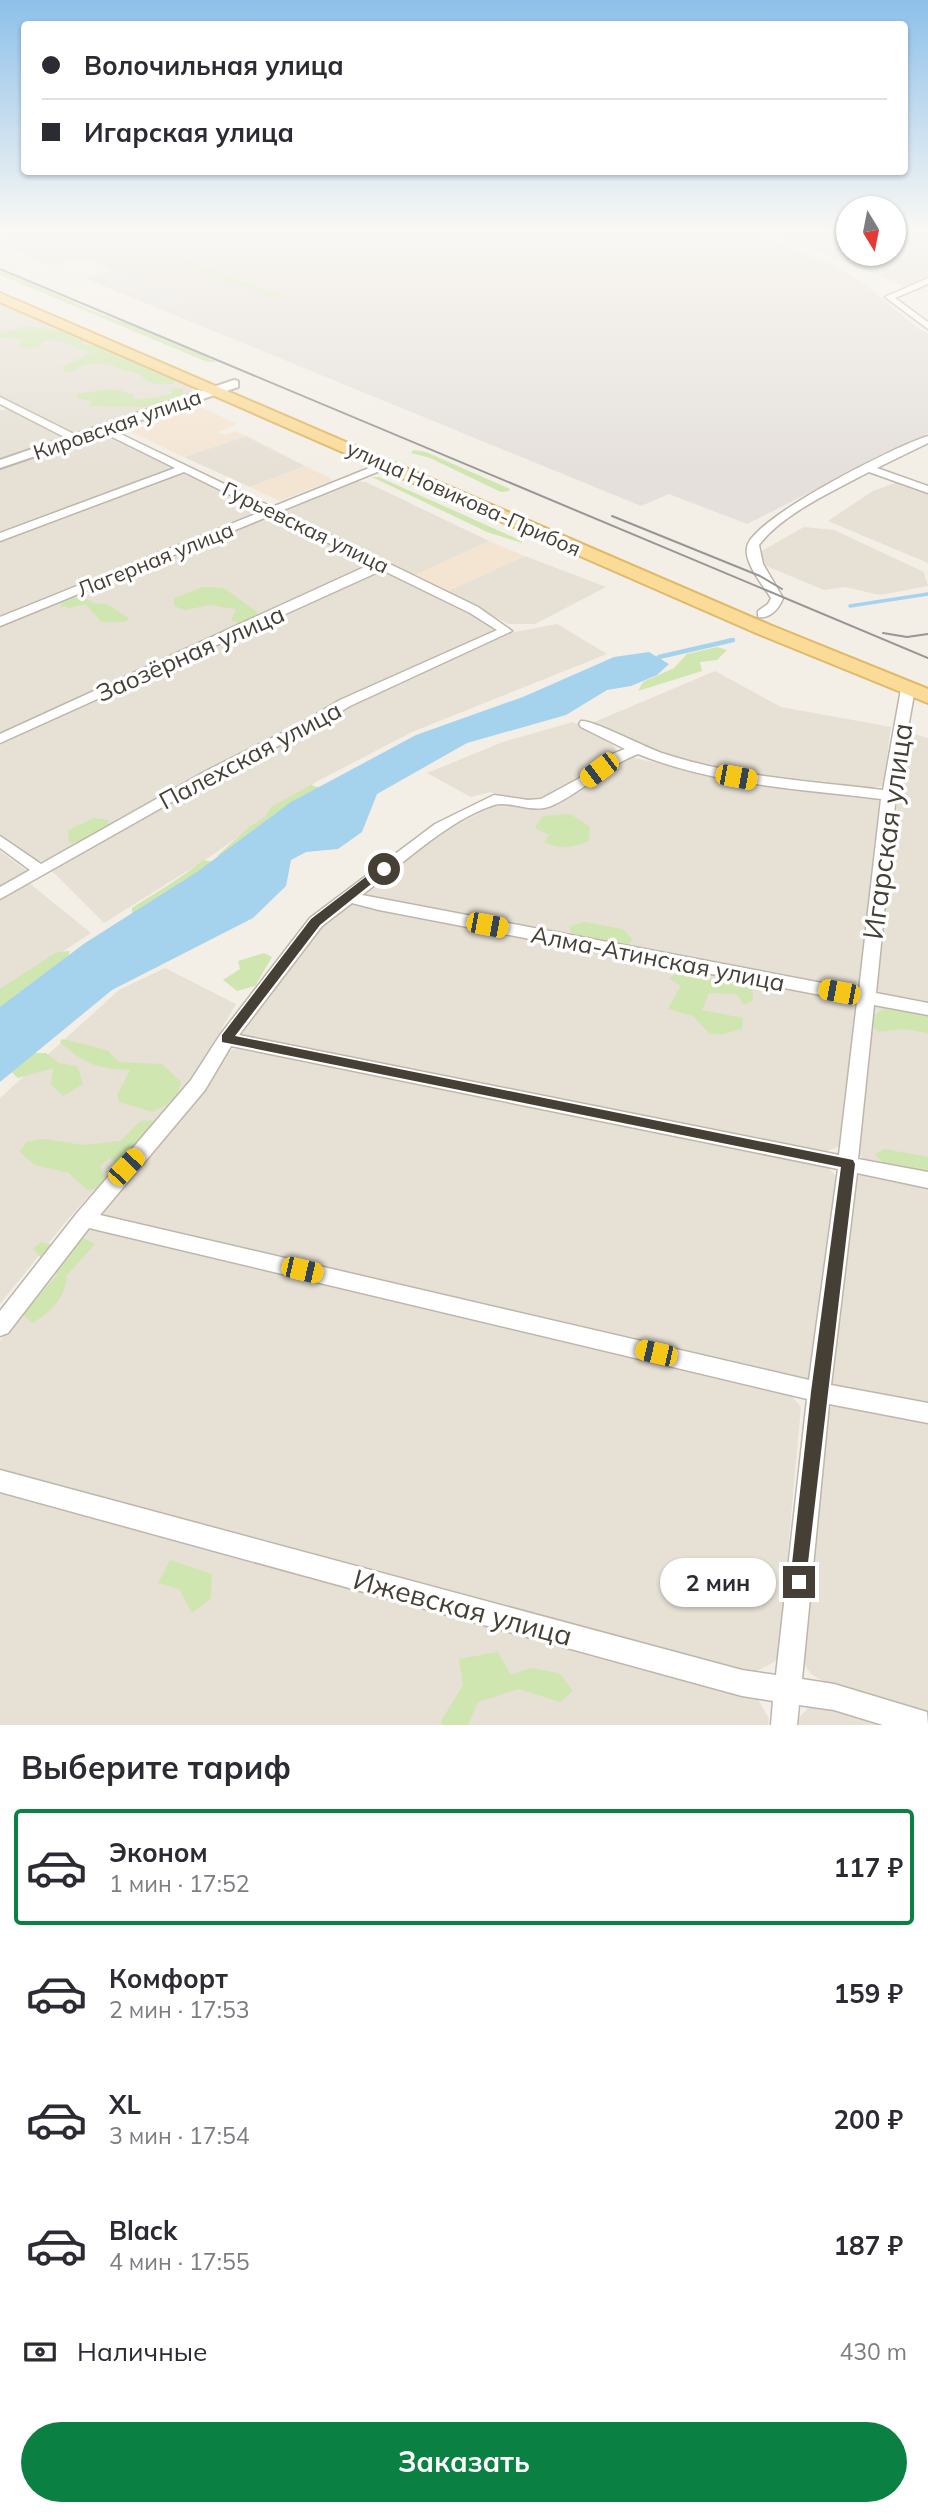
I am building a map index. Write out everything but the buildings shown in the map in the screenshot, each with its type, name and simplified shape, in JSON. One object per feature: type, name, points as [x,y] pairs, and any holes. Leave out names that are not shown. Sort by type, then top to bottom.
[{"type":"main road","name":"улица Новикова-Прибоя","points":[[26,308],[763,629],[928,697]]},
{"type":"main road","name":"улица Новикова-Прибоя","points":[[52,308],[234,384],[762,614],[928,682]]},
{"type":"street","points":[[904,308],[928,326]]},
{"type":"street","name":"Кировская улица","points":[[0,464],[234,384]]},
{"type":"street","points":[[0,400],[5,407],[76,439]]},
{"type":"street","name":"Гурьевская улица","points":[[104,429],[474,610],[506,631]]},
{"type":"street","points":[[762,614],[774,606],[776,598],[755,562],[752,546],[759,534],[781,518],[867,468],[928,439]]},
{"type":"street","name":"Лагерная улица","points":[[0,622],[388,464]]},
{"type":"street","points":[[867,468],[928,490]]},
{"type":"street","points":[[0,537],[183,469]]},
{"type":"street","name":"Заозёрная улица","points":[[0,739],[372,570],[378,563]]},
{"type":"street","name":"Палехская улица","points":[[0,894],[211,774],[303,728],[345,703],[506,631]]},
{"type":"street","name":"Игарская улица","points":[[784,1725],[819,1392],[848,1164],[889,795],[908,689]]},
{"type":"street","points":[[586,724],[636,750],[674,763],[761,782],[889,795]]},
{"type":"street","points":[[0,1327],[84,1219],[198,1085],[226,1039],[316,922],[440,827],[494,799],[528,805],[545,803],[583,782],[615,758],[636,750]]},
{"type":"street","points":[[0,841],[41,871]]},
{"type":"street","name":"Алма-Атинская улица","points":[[347,896],[379,905],[928,1009]]},
{"type":"street","points":[[226,1039],[928,1180]]},
{"type":"street","points":[[84,1219],[819,1392],[928,1413]]},
{"type":"street","name":"Ижевская улица","points":[[0,1481],[742,1683],[834,1698],[927,1725]]},
{"type":"shaded area","points":[[0,308],[13,308],[191,387],[193,391],[184,397],[83,433],[72,433],[0,396]]},
{"type":"shaded area","points":[[159,308],[894,308],[928,333],[928,433],[747,524],[669,494],[641,506]]},
{"type":"shaded area","points":[[199,406],[237,424],[218,432],[225,435],[236,431],[246,436],[184,457],[129,431]]},
{"type":"shaded area","points":[[13,409],[64,435],[63,440],[0,462],[0,410]]},
{"type":"shaded area","points":[[97,434],[106,434],[171,467],[169,472],[0,536],[0,467]]},
{"type":"shaded area","points":[[246,436],[305,466],[250,487],[184,457]]},
{"type":"shaded area","points":[[305,466],[334,480],[279,501],[250,487]]},
{"type":"shaded area","points":[[178,473],[187,473],[262,510],[259,515],[0,619],[0,540]]},
{"type":"shaded area","points":[[355,481],[366,482],[489,541],[413,576],[285,514],[285,510]]},
{"type":"shaded area","points":[[898,482],[928,493],[928,563],[828,521],[873,491]]},
{"type":"shaded area","points":[[276,517],[370,564],[370,569],[0,735],[0,625],[263,518]]},
{"type":"shaded area","points":[[804,527],[834,530],[924,572],[928,586],[880,595],[845,587],[824,590],[764,565],[760,552]]},
{"type":"shaded area","points":[[489,541],[525,556],[446,592],[413,576]]},
{"type":"shaded area","points":[[525,556],[606,587],[535,624],[509,624],[446,592]]},
{"type":"shaded area","points":[[381,569],[469,611],[493,627],[491,633],[50,860],[37,861],[0,834],[0,742]]},
{"type":"shaded area","points":[[557,624],[607,654],[412,732],[316,782],[208,858],[104,923],[50,869],[241,762],[309,731],[350,704],[509,633]]},
{"type":"shaded area","points":[[715,671],[781,707],[891,727],[883,786],[871,788],[812,780],[758,779],[640,747],[592,723]]},
{"type":"shaded area","points":[[573,722],[614,746],[617,751],[582,778],[531,802],[490,792],[471,797],[427,773],[503,742]]},
{"type":"shaded area","points":[[906,732],[928,738],[928,1004],[884,995],[874,988]]},
{"type":"shaded area","points":[[622,757],[759,785],[870,794],[879,801],[860,980],[852,986],[841,988],[368,897],[360,887],[431,839],[500,802],[527,809],[546,808],[577,793]]},
{"type":"shaded area","points":[[0,851],[27,871],[0,890]]},
{"type":"shaded area","points":[[29,883],[91,933],[0,993],[0,900]]},
{"type":"shaded area","points":[[352,902],[845,997],[856,1004],[840,1146],[824,1152],[241,1035],[237,1029],[321,924]]},
{"type":"shaded area","points":[[165,968],[236,1004],[190,1083],[68,1219],[0,1304],[0,1098],[119,990]]},
{"type":"shaded area","points":[[885,1005],[928,1013],[928,1174],[866,1162],[856,1152],[870,1008]]},
{"type":"shaded area","points":[[239,1048],[826,1165],[836,1176],[812,1378],[803,1381],[104,1216],[103,1205],[225,1052]]},
{"type":"shaded area","points":[[859,1171],[928,1185],[928,1407],[840,1390],[829,1382],[853,1175]]},
{"type":"shaded area","points":[[92,1229],[789,1393],[801,1407],[778,1660],[755,1672],[0,1474],[0,1341],[76,1236]]},
{"type":"shaded area","points":[[844,1402],[928,1419],[928,1716],[842,1692],[811,1674],[803,1662],[826,1409]]},
{"type":"shaded area","points":[[0,1491],[758,1699],[769,1719],[768,1725],[0,1725]]},
{"type":"shaded area","points":[[809,1707],[831,1709],[885,1725],[796,1725],[796,1721]]},
{"type":"green space","points":[[80,308],[87,308],[187,346],[216,362],[207,362]]},
{"type":"green space","points":[[30,326],[62,332],[82,341],[82,344],[101,347],[117,357],[134,359],[152,372],[175,378],[174,384],[147,381],[140,374],[96,363],[64,372],[62,367],[91,353],[52,339],[41,343],[41,347],[28,349],[17,345],[22,341],[20,339],[0,337],[0,332]]},
{"type":"green space","points":[[183,388],[183,395],[152,407],[89,406],[91,401],[77,398],[77,394],[112,389],[134,395],[133,399],[143,399],[172,394],[172,389]]},
{"type":"green space","points":[[414,450],[426,452],[510,489],[501,492],[430,458],[411,453]]},
{"type":"green space","points":[[372,477],[379,477],[522,543],[487,532]]},
{"type":"green space","points":[[203,587],[224,588],[257,612],[257,617],[242,625],[231,620],[236,609],[210,605],[185,610],[174,606],[174,598]]},
{"type":"green space","points":[[81,596],[96,604],[105,603],[129,618],[125,622],[102,622],[85,604],[70,608],[60,606],[63,602]]},
{"type":"green space","points":[[717,647],[727,650],[717,660],[700,662],[702,671],[638,691],[643,682],[674,668],[687,654]]},
{"type":"green space","points":[[311,785],[321,788],[228,858],[217,856],[249,827],[265,817],[271,807]]},
{"type":"green space","points":[[570,814],[590,827],[589,841],[566,847],[544,842],[549,835],[535,828],[542,816]]},
{"type":"green space","points":[[94,818],[109,820],[108,827],[80,842],[69,843],[68,830]]},
{"type":"green space","points":[[203,860],[215,862],[132,921],[132,908]]},
{"type":"green space","points":[[584,922],[623,929],[633,940],[625,946],[573,936],[569,927]]},
{"type":"green space","points":[[70,951],[66,962],[0,1013],[0,989],[57,952]]},
{"type":"green space","points":[[264,953],[272,957],[255,986],[237,991],[223,980],[240,969],[238,961]]},
{"type":"green space","points":[[680,972],[713,980],[752,982],[753,1000],[744,1005],[736,994],[709,993],[702,1010],[743,1018],[742,1029],[710,1034],[693,1016],[668,1009],[681,986],[669,978]]},
{"type":"green space","points":[[883,1009],[928,1014],[928,1033],[904,1029],[878,1032],[868,1021]]},
{"type":"green space","points":[[62,1039],[107,1050],[119,1062],[162,1064],[181,1082],[175,1100],[153,1112],[119,1102],[117,1095],[130,1070],[92,1064],[60,1042]]},
{"type":"green space","points":[[28,1053],[46,1053],[59,1063],[77,1066],[83,1084],[63,1096],[51,1084],[53,1068],[18,1078],[9,1070]]},
{"type":"green space","points":[[152,1120],[156,1137],[134,1161],[118,1166],[110,1158],[100,1166],[106,1178],[101,1188],[87,1190],[69,1173],[35,1165],[20,1152],[26,1142],[43,1139],[85,1145],[120,1141],[140,1121]]},
{"type":"green space","points":[[884,1149],[928,1157],[928,1171],[884,1163],[875,1155]]},
{"type":"green space","points":[[84,1238],[95,1244],[67,1275],[64,1290],[56,1303],[32,1323],[23,1314],[57,1275],[33,1249],[41,1242],[67,1248]]},
{"type":"green space","points":[[170,1560],[212,1574],[211,1598],[192,1613],[179,1589],[158,1583]]},
{"type":"green space","points":[[498,1652],[511,1675],[530,1668],[559,1673],[573,1691],[560,1702],[519,1689],[478,1702],[468,1725],[442,1725],[441,1721],[463,1685],[459,1659]]},
{"type":"water","points":[[649,652],[669,664],[657,675],[631,686],[607,690],[566,715],[467,743],[377,794],[362,832],[338,849],[306,852],[291,860],[286,886],[253,918],[112,990],[0,1082],[0,1007],[85,943],[197,872],[291,802],[416,735],[523,697],[614,657]]},
{"type":"waterway","points":[[850,606],[928,594]]},
{"type":"waterway","points":[[659,657],[733,640]]},
{"type":"tram line","points":[[94,308],[928,658]]},
{"type":"tram line","points":[[612,516],[760,576],[782,589]]},
{"type":"tram line","points":[[883,633],[907,637],[928,634]]},
{"type":"route","points":[[384,869],[316,922],[226,1039],[848,1164],[819,1392],[799,1582]]}]
